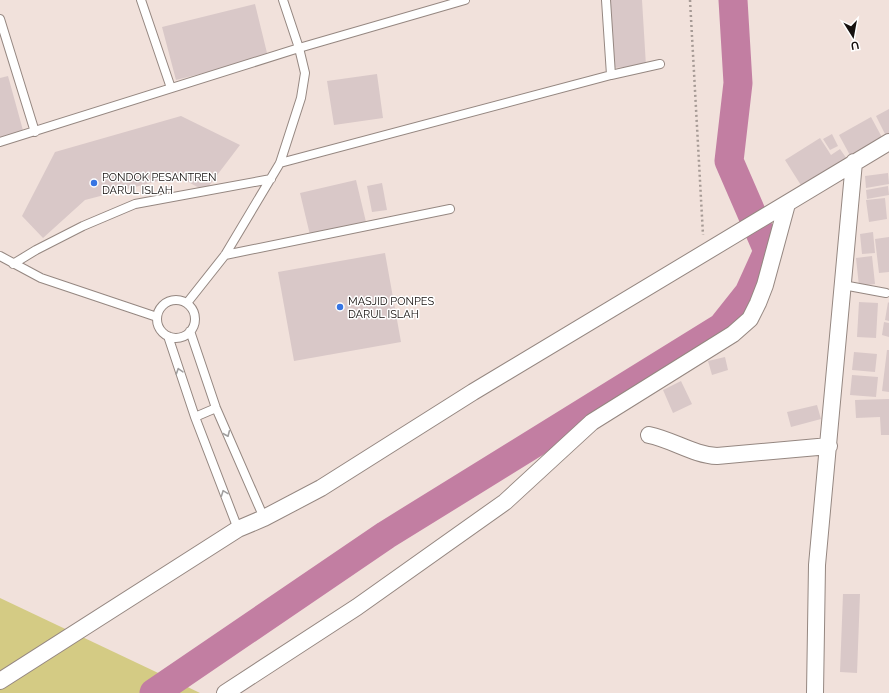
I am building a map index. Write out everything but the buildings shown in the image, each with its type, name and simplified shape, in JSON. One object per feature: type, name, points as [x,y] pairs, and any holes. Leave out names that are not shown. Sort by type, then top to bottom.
[{"type":"street","points":[[0,681],[238,530],[321,488],[473,392],[704,253],[782,208],[854,162],[889,142]]},
{"type":"street","points":[[815,693],[817,565],[854,162]]},
{"type":"street","points":[[224,693],[357,607],[505,502],[592,422],[733,334],[750,319],[766,285],[782,208]]},
{"type":"street","points":[[650,435],[665,438],[703,455],[717,456],[829,446]]},
{"type":"lane","points":[[141,0],[171,88]]},
{"type":"lane","points":[[187,303],[225,255],[280,163],[301,98],[305,73],[299,48],[283,0]]},
{"type":"lane","points":[[0,142],[299,48],[465,0]]},
{"type":"lane","points":[[606,0],[611,75]]},
{"type":"lane","points":[[0,19],[4,44],[35,132]]},
{"type":"lane","points":[[280,163],[611,75],[660,64]]},
{"type":"lane","points":[[13,264],[36,250],[83,226],[135,204],[271,179]]},
{"type":"lane","points":[[225,255],[450,209]]},
{"type":"lane","points":[[0,256],[41,278],[157,317]]},
{"type":"lane","points":[[843,285],[886,293]]},
{"type":"lane","points":[[168,336],[184,336],[190,331],[194,324],[194,314],[187,303],[181,300],[166,302],[161,307],[157,317],[159,328],[168,336],[195,417],[238,530]]},
{"type":"lane","points":[[190,331],[216,408],[264,518]]},
{"type":"lane","points":[[195,417],[216,408]]},
{"type":"path","points":[[690,0],[704,253]]},
{"type":"shaded area","points":[[0,598],[173,680],[200,693],[0,693]]},
{"type":"waterway","points":[[154,693],[386,535],[722,327],[749,293],[768,251],[729,161],[738,83],[733,0]]},
{"type":"place","name":"PONDOK PESANTREN DARUL ISLAH","points":[[94,183]]},
{"type":"place","name":"MASJID PONPES DARUL ISLAH","points":[[340,307]]}]
